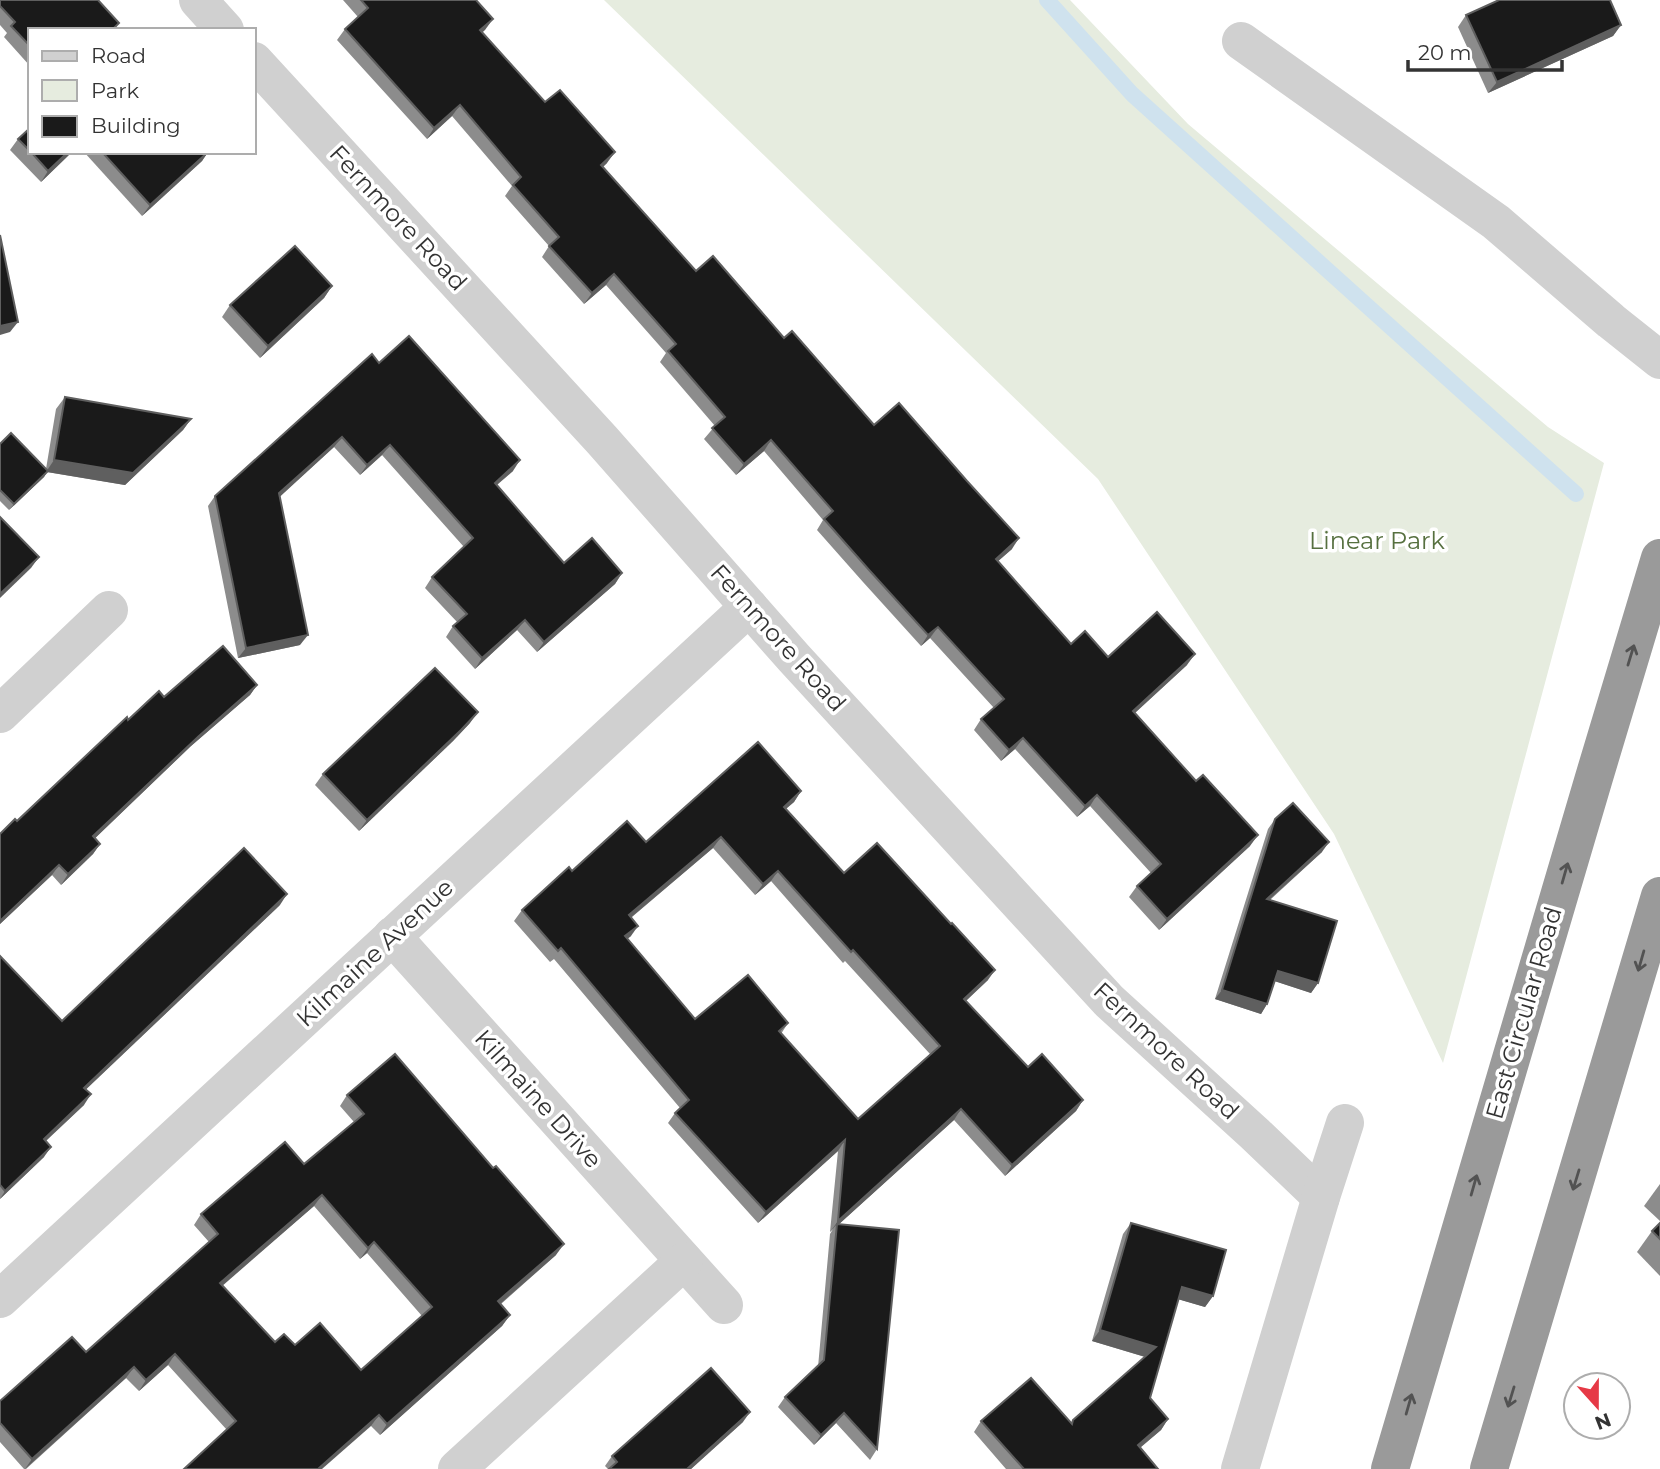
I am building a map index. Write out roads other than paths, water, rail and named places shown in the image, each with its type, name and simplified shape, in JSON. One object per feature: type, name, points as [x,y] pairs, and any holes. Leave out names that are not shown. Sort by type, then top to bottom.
[{"type":"highway","name":"East Circular Road","points":[[1390,1469],[1568,861],[1660,558]]},
{"type":"highway","points":[[1489,1469],[1660,896]]},
{"type":"street","points":[[198,0],[223,28]]},
{"type":"street","points":[[1241,41],[1496,222],[1660,360]]},
{"type":"street","name":"Fernmore Road","points":[[256,63],[1109,1001],[1321,1197]]},
{"type":"street","name":"Kilmaine Avenue","points":[[0,1299],[750,607]]},
{"type":"street","points":[[0,714],[109,610]]},
{"type":"street","name":"Kilmaine Drive","points":[[392,936],[724,1305]]},
{"type":"street","points":[[1240,1469],[1345,1123]]},
{"type":"street","points":[[457,1469],[684,1261]]},
{"type":"waterway","points":[[1047,0],[1132,94],[1576,494]]},
{"type":"park label","name":"Linear Park","points":[[1377,541]]}]
